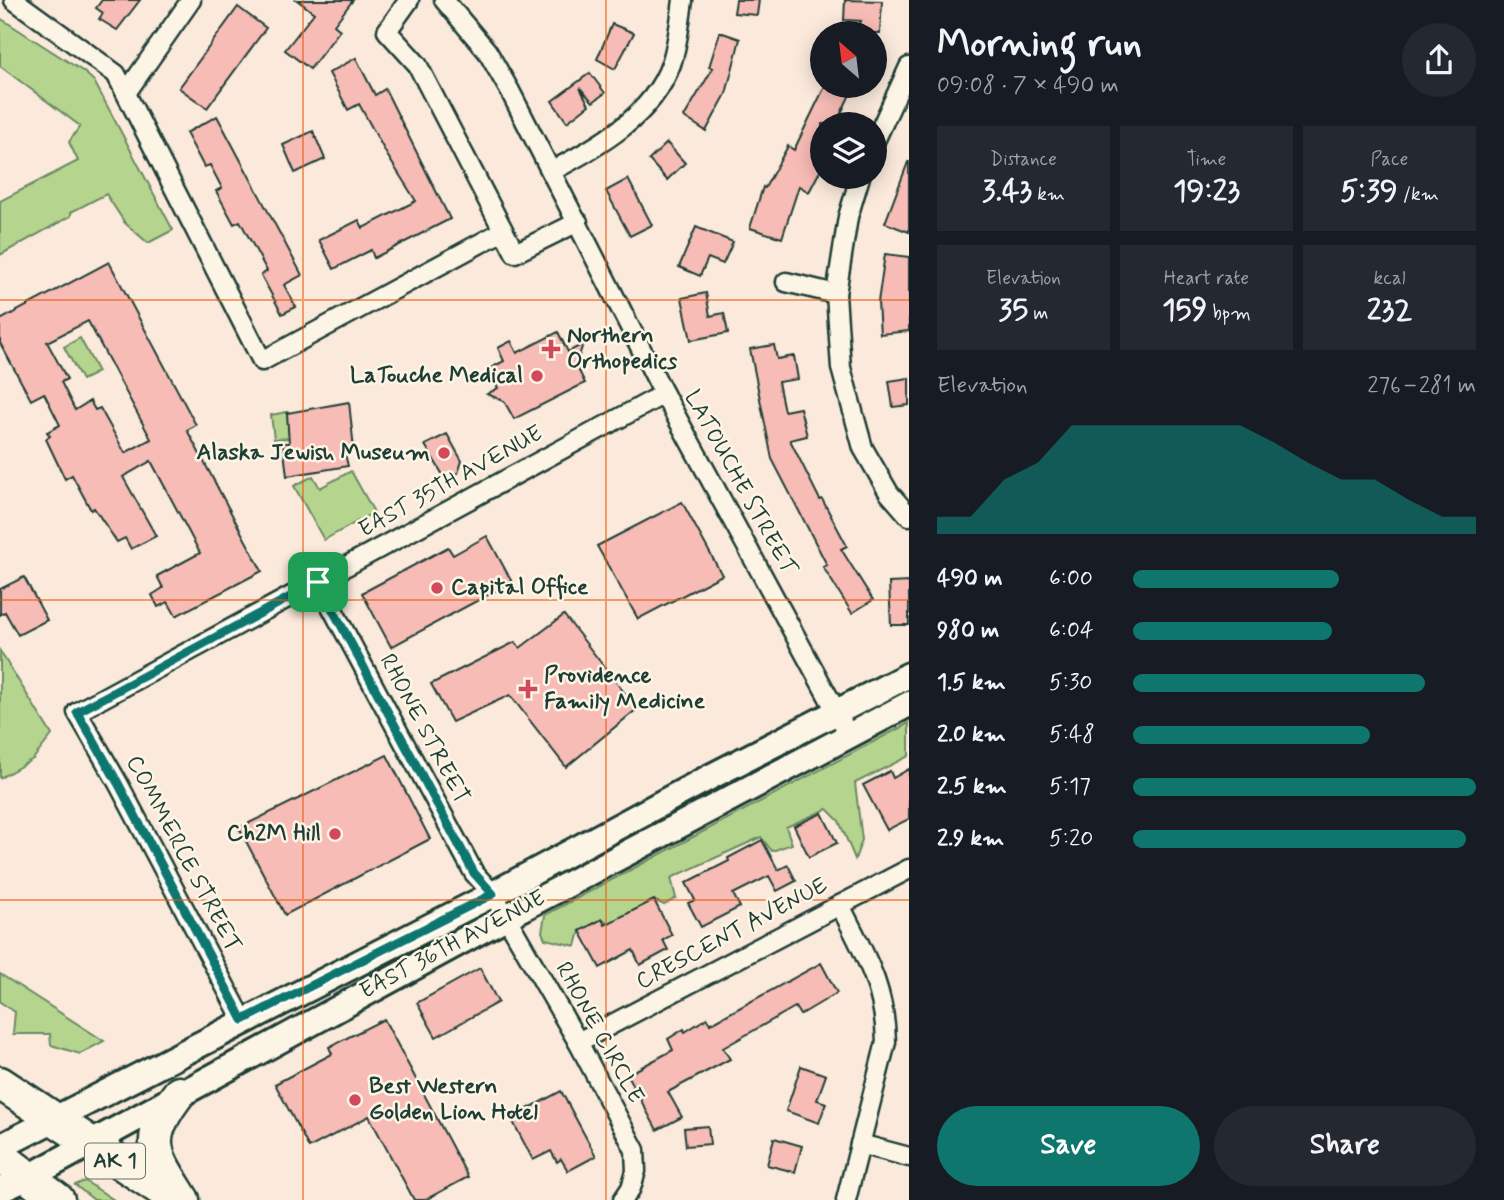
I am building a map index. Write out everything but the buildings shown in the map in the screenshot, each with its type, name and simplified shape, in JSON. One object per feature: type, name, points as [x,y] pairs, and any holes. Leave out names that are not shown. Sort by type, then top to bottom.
[{"type":"highway","name":"AK 1","points":[[0,1083],[177,1200]]},
{"type":"highway","points":[[179,1093],[161,1117],[155,1141],[162,1166],[183,1200]]},
{"type":"highway","points":[[0,1156],[58,1200]]},
{"type":"main road","name":"EAST 36TH AVENUE","points":[[0,1147],[493,894],[836,711],[909,675]]},
{"type":"main road","name":"EAST 36TH AVENUE","points":[[0,1190],[29,1177],[506,917],[909,704]]},
{"type":"street","points":[[14,0],[116,74],[262,361],[503,230]]},
{"type":"street","points":[[126,93],[191,0]]},
{"type":"street","points":[[408,0],[387,31],[417,64],[515,253],[578,222]]},
{"type":"street","name":"LATOUCHE STREET","points":[[444,0],[486,51],[552,171],[664,394],[849,735]]},
{"type":"street","points":[[552,171],[618,132],[657,91],[670,67],[677,43],[683,0]]},
{"type":"street","points":[[887,115],[909,68]]},
{"type":"street","points":[[856,189],[848,217],[836,294],[841,368],[863,448],[889,493],[909,516]]},
{"type":"street","points":[[786,282],[836,294]]},
{"type":"street","name":"EAST 35TH AVENUE","points":[[77,712],[664,394]]},
{"type":"street","name":"RHONE STREET","points":[[318,582],[474,873],[493,894]]},
{"type":"street","name":"COMMERCE STREET","points":[[77,712],[118,783],[243,1020]]},
{"type":"street","name":"CRESCENT AVENUE","points":[[578,1042],[909,869]]},
{"type":"street","name":"RHONE CIRCLE","points":[[493,894],[578,1042],[635,1150],[636,1171],[631,1188],[623,1200]]},
{"type":"street","points":[[840,905],[877,979],[885,1017],[886,1042],[846,1200]]},
{"type":"street","points":[[860,1144],[909,1157]]},
{"type":"green space","points":[[0,18],[94,81],[173,230],[148,243],[125,223],[106,194],[0,255],[0,201],[78,161],[69,142],[80,126],[0,66]]},
{"type":"green space","points":[[80,338],[98,372],[82,380],[64,347]]},
{"type":"green space","points":[[287,412],[289,438],[274,439],[271,415]]},
{"type":"green space","points":[[351,471],[374,512],[324,540],[294,486],[313,476],[320,488]]},
{"type":"green space","points":[[0,651],[52,735],[33,759],[0,778]]},
{"type":"green space","points":[[909,723],[909,756],[855,783],[862,840],[855,859],[839,821],[827,809],[786,827],[792,844],[772,851],[761,837],[671,878],[676,898],[664,905],[654,900],[627,914],[624,931],[602,919],[580,931],[576,946],[545,939],[542,932],[545,915]]},
{"type":"green space","points":[[0,974],[104,1041],[80,1054],[51,1045],[50,1034],[13,1034],[15,1012],[0,1002]]},
{"type":"green space","points":[[85,1181],[114,1200],[94,1200],[75,1185]]},
{"type":"place","name":"Northern Orthopedics","points":[[551,349]]},
{"type":"place","name":"LaTouche Medical","points":[[537,376]]},
{"type":"place","name":"Alaska Jewish Museum","points":[[444,453]]},
{"type":"place","name":"Capital Office","points":[[437,588]]},
{"type":"place","name":"Providence Family Medicine","points":[[528,689]]},
{"type":"place","name":"Ch2M Hill","points":[[335,834]]},
{"type":"place","name":"Best Western Golden Lion Hotel","points":[[355,1100]]},
{"type":"route","points":[[318,582],[474,873],[493,894],[243,1020],[118,783],[77,712],[318,582]]}]
